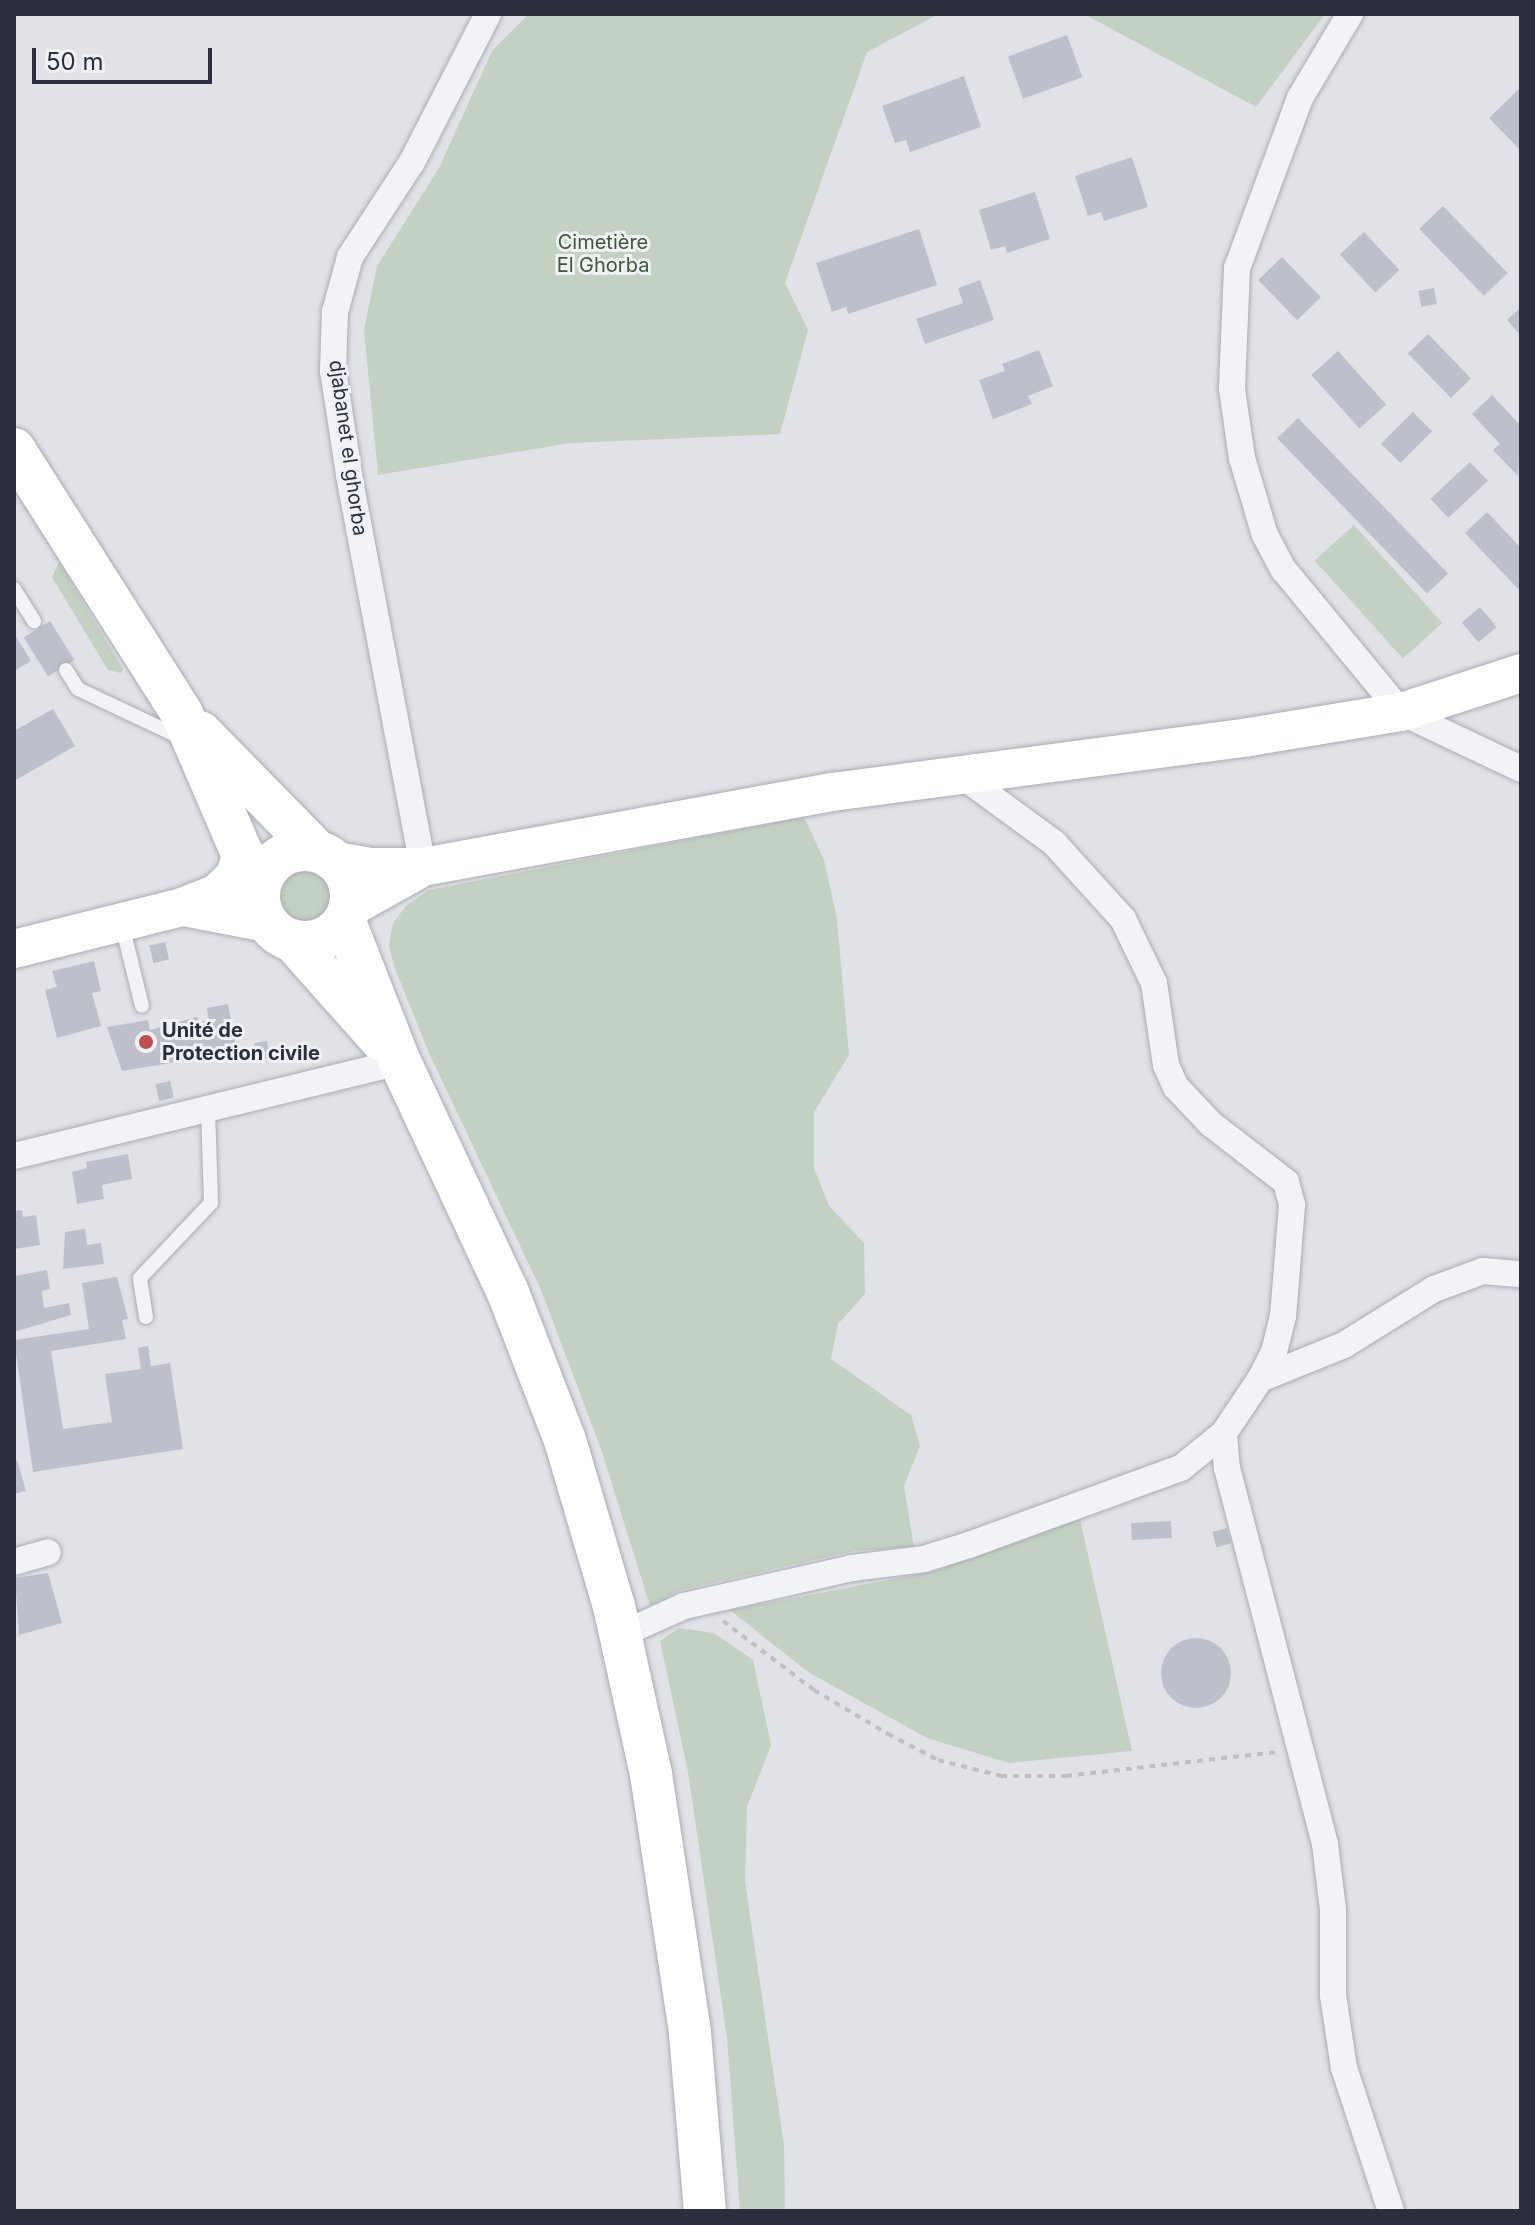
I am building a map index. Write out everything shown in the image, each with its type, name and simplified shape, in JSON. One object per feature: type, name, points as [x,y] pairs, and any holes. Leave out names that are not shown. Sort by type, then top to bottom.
[{"type":"main road","points":[[14,449],[189,730],[249,895],[400,1062]]},
{"type":"main road","points":[[14,949],[249,895],[292,851],[370,867],[423,867],[832,792],[1401,712],[1521,673]]},
{"type":"main road","points":[[189,730],[326,856],[350,882],[348,915],[400,1062],[507,1290],[560,1426],[620,1635],[651,1774],[688,2018],[705,2211]]},
{"type":"main road","points":[[249,895],[322,940],[348,915],[423,867]]},
{"type":"street","name":"djabanet el ghorba","points":[[423,867],[347,460],[333,371],[335,312],[350,257],[412,162],[488,14]]},
{"type":"street","points":[[1350,14],[1300,98],[1247,230],[1237,268],[1232,389],[1242,458],[1265,535],[1316,614],[1401,712],[1521,769]]},
{"type":"street","points":[[620,1635],[684,1606],[852,1568],[924,1559],[1181,1468],[1224,1433],[1274,1352],[1283,1316],[1292,1205],[1286,1182],[1211,1124],[1176,1087],[1166,1065],[1154,983],[1123,919],[1097,886],[1054,843],[961,775]]},
{"type":"street","points":[[14,1156],[400,1062]]},
{"type":"street","points":[[1260,1379],[1344,1345],[1434,1289],[1483,1271],[1521,1274]]},
{"type":"street","points":[[1224,1433],[1227,1469],[1325,1844],[1333,1910],[1333,1995],[1344,2068],[1391,2211]]},
{"type":"street","points":[[14,1562],[48,1552]]},
{"type":"lane","points":[[14,589],[34,621]]},
{"type":"lane","points":[[66,670],[78,689],[189,730]]},
{"type":"lane","points":[[121,923],[142,1006]]},
{"type":"lane","points":[[146,1317],[140,1278],[211,1203],[208,1108]]},
{"type":"path","points":[[684,1606],[711,1612],[814,1690],[888,1734],[938,1760],[1001,1776],[1066,1776],[1300,1750]]},
{"type":"green space","name":"Cimetière El Ghorba","points":[[529,14],[939,14],[867,52],[785,283],[808,330],[780,434],[571,443],[378,475],[364,330],[377,266],[439,168],[492,51]]},
{"type":"green space","points":[[1084,14],[1325,14],[1256,107]]},
{"type":"green space","points":[[1354,525],[1442,623],[1403,659],[1315,560]]},
{"type":"green space","points":[[59,562],[123,669],[121,673],[108,670],[52,577]]},
{"type":"green space","points":[[804,817],[824,860],[837,919],[849,1055],[814,1112],[814,1168],[829,1206],[864,1243],[865,1294],[838,1324],[831,1359],[911,1415],[920,1446],[904,1486],[914,1547],[854,1551],[681,1590],[650,1606],[602,1452],[541,1290],[429,1053],[394,966],[389,946],[393,923],[406,906],[429,890]]},
{"type":"green space","points":[[305,867],[316,869],[325,876],[332,885],[332,907],[325,916],[316,923],[305,925],[294,923],[285,916],[278,907],[276,896],[278,885],[285,876],[294,869]]},
{"type":"green space","points":[[1079,1515],[1132,1751],[1009,1763],[927,1738],[808,1672],[730,1610],[936,1571]]},
{"type":"green space","points":[[679,1628],[714,1633],[753,1660],[771,1745],[747,1807],[745,1882],[784,2145],[785,2211],[740,2211],[727,2038],[688,1772],[660,1641]]},
{"type":"building","points":[[1067,35],[1082,77],[1023,99],[1008,57]]},
{"type":"building","points":[[964,76],[981,127],[910,152],[906,140],[895,143],[882,106]]},
{"type":"building","points":[[1521,87],[1521,151],[1489,118]]},
{"type":"building","points":[[1132,157],[1148,207],[1104,221],[1101,212],[1088,216],[1075,176]]},
{"type":"building","points":[[1035,192],[1050,239],[1007,253],[1005,246],[991,250],[979,210]]},
{"type":"building","points":[[1443,206],[1508,273],[1484,296],[1419,229]]},
{"type":"building","points":[[919,229],[937,285],[848,314],[846,307],[832,312],[816,263]]},
{"type":"building","points":[[1364,232],[1399,270],[1375,293],[1340,255]]},
{"type":"building","points":[[1282,257],[1321,297],[1297,320],[1258,280]]},
{"type":"building","points":[[980,280],[994,320],[925,344],[916,319],[963,303],[958,288]]},
{"type":"building","points":[[1434,288],[1437,304],[1421,307],[1418,291]]},
{"type":"building","points":[[1521,307],[1521,336],[1507,320]]},
{"type":"building","points":[[1428,334],[1471,379],[1451,398],[1408,353]]},
{"type":"building","points":[[1039,350],[1053,386],[1028,396],[1032,404],[993,419],[979,380],[1005,371],[1002,364]]},
{"type":"building","points":[[1338,351],[1386,405],[1359,429],[1311,375]]},
{"type":"building","points":[[1492,395],[1521,426],[1518,476],[1493,450],[1500,444],[1472,414]]},
{"type":"building","points":[[1413,412],[1432,431],[1400,463],[1381,444]]},
{"type":"building","points":[[1298,418],[1448,573],[1427,594],[1277,438]]},
{"type":"building","points":[[1470,462],[1488,481],[1448,518],[1431,499]]},
{"type":"building","points":[[1487,512],[1521,548],[1521,592],[1465,533]]},
{"type":"building","points":[[1480,607],[1497,627],[1478,642],[1462,622]]},
{"type":"building","points":[[50,621],[74,660],[48,676],[24,637]]},
{"type":"building","points":[[14,633],[31,661],[14,671]]},
{"type":"building","points":[[53,709],[75,746],[14,781],[14,731]]},
{"type":"building","points":[[165,942],[169,960],[153,963],[149,946]]},
{"type":"building","points":[[94,961],[101,991],[92,993],[101,1026],[57,1038],[45,990],[57,987],[52,971]]},
{"type":"building","points":[[228,1004],[237,1052],[122,1071],[107,1027],[148,1020],[150,1030],[197,1017],[198,1022],[209,1020],[207,1008]]},
{"type":"building","points":[[267,1041],[270,1058],[257,1060],[254,1043]]},
{"type":"building","points":[[170,1081],[174,1098],[159,1101],[155,1084]]},
{"type":"building","points":[[128,1154],[132,1179],[102,1185],[104,1199],[77,1204],[72,1172],[87,1168],[86,1162]]},
{"type":"building","points":[[22,1210],[23,1217],[36,1215],[40,1245],[14,1249],[14,1211]]},
{"type":"building","points":[[85,1229],[87,1245],[101,1243],[104,1264],[63,1269],[65,1232]]},
{"type":"building","points":[[47,1270],[50,1289],[42,1291],[44,1308],[69,1303],[71,1315],[14,1332],[14,1276]]},
{"type":"building","points":[[117,1277],[128,1319],[122,1320],[126,1339],[51,1351],[63,1429],[112,1422],[105,1374],[141,1369],[138,1348],[148,1346],[151,1366],[170,1363],[183,1449],[33,1472],[14,1340],[89,1329],[82,1283]]},
{"type":"building","points":[[17,1460],[26,1491],[14,1494],[14,1462]]},
{"type":"building","points":[[1171,1521],[1172,1538],[1132,1540],[1131,1523]]},
{"type":"building","points":[[1227,1528],[1231,1544],[1216,1547],[1212,1532]]},
{"type":"building","points":[[48,1573],[62,1623],[19,1635],[15,1578]]},
{"type":"building","points":[[1196,1638],[1221,1648],[1231,1673],[1221,1698],[1196,1708],[1171,1698],[1161,1673],[1171,1648]]},
{"type":"place","name":"Unité de Protection civile","points":[[146,1042]]}]
